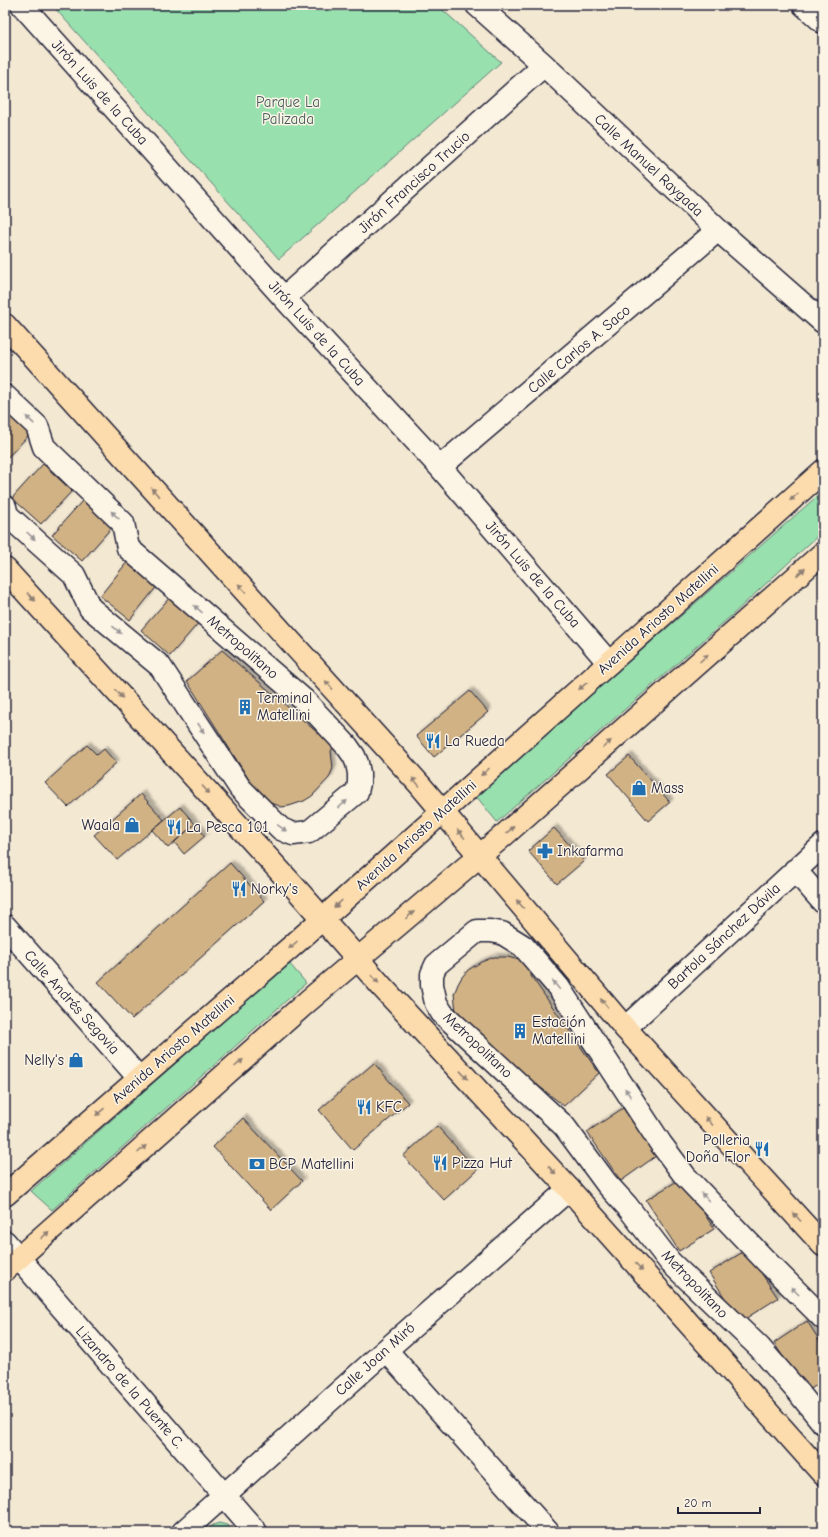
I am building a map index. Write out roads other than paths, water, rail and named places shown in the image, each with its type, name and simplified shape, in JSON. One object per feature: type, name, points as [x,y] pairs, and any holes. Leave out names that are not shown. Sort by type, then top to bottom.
[{"type":"main road","points":[[5,325],[442,811],[625,1028],[823,1245]]},
{"type":"main road","name":"Avenida Ariosto Matellini","points":[[5,1195],[322,918],[610,663],[823,471]]},
{"type":"main road","points":[[10,1256],[480,856],[823,553]]},
{"type":"main road","points":[[5,569],[322,918],[358,960],[569,1189],[823,1474]]},
{"type":"street","name":"Jirón Luis de la Cuba","points":[[22,5],[284,298],[440,467],[610,663]]},
{"type":"street","name":"Calle Manuel Raygada","points":[[477,5],[544,65],[718,230],[823,322]]},
{"type":"street","points":[[804,5],[823,22]]},
{"type":"street","name":"Jirón Francisco Trucio","points":[[284,298],[544,65]]},
{"type":"street","name":"Calle Carlos A. Saco","points":[[440,467],[718,230]]},
{"type":"street","name":"Metropolitano","points":[[5,396],[37,426],[44,447],[123,523],[128,548],[305,701],[347,746],[357,764],[359,783],[357,792],[309,832],[293,834],[281,829],[240,788],[160,666],[90,608],[74,575],[8,515],[5,507]]},
{"type":"street","name":"Bartola Sánchez Dávila","points":[[625,1028],[794,870],[823,845]]},
{"type":"street","points":[[794,870],[823,902]]},
{"type":"street","name":"Calle Andrés Segovia","points":[[5,926],[140,1078]]},
{"type":"street","name":"Metropolitano","points":[[823,1318],[685,1176],[661,1144],[559,988],[523,946],[502,934],[490,931],[478,931],[436,965],[432,974],[432,985],[436,1003],[442,1013],[564,1126],[607,1184],[627,1206],[670,1262],[759,1347],[823,1423]]},
{"type":"street","name":"Calle Joan Miró","points":[[183,1532],[386,1350],[569,1189]]},
{"type":"street","name":"Lizandro de la Puente C.","points":[[10,1256],[256,1532]]},
{"type":"street","points":[[386,1350],[548,1532]]},
{"type":"place","name":"Terminal Matellini","points":[[245,707]]},
{"type":"place","name":"La Rueda","points":[[433,741]]},
{"type":"place","name":"Mass","points":[[639,788]]},
{"type":"place","name":"Waala","points":[[132,825]]},
{"type":"place","name":"La Pesca 101","points":[[174,827]]},
{"type":"place","name":"Inkafarma","points":[[545,851]]},
{"type":"place","name":"Norky's","points":[[239,889]]},
{"type":"place","name":"Estación Matellini","points":[[520,1031]]},
{"type":"place","name":"Nelly's","points":[[76,1060]]},
{"type":"place","name":"KFC","points":[[364,1107]]},
{"type":"place","name":"Polleria Doña Flor","points":[[762,1149]]},
{"type":"place","name":"Pizza Hut","points":[[440,1163]]},
{"type":"place","name":"BCP Matellini","points":[[257,1164]]},
{"type":"park label","name":"Parque La Palizada","points":[[288,110]]}]
